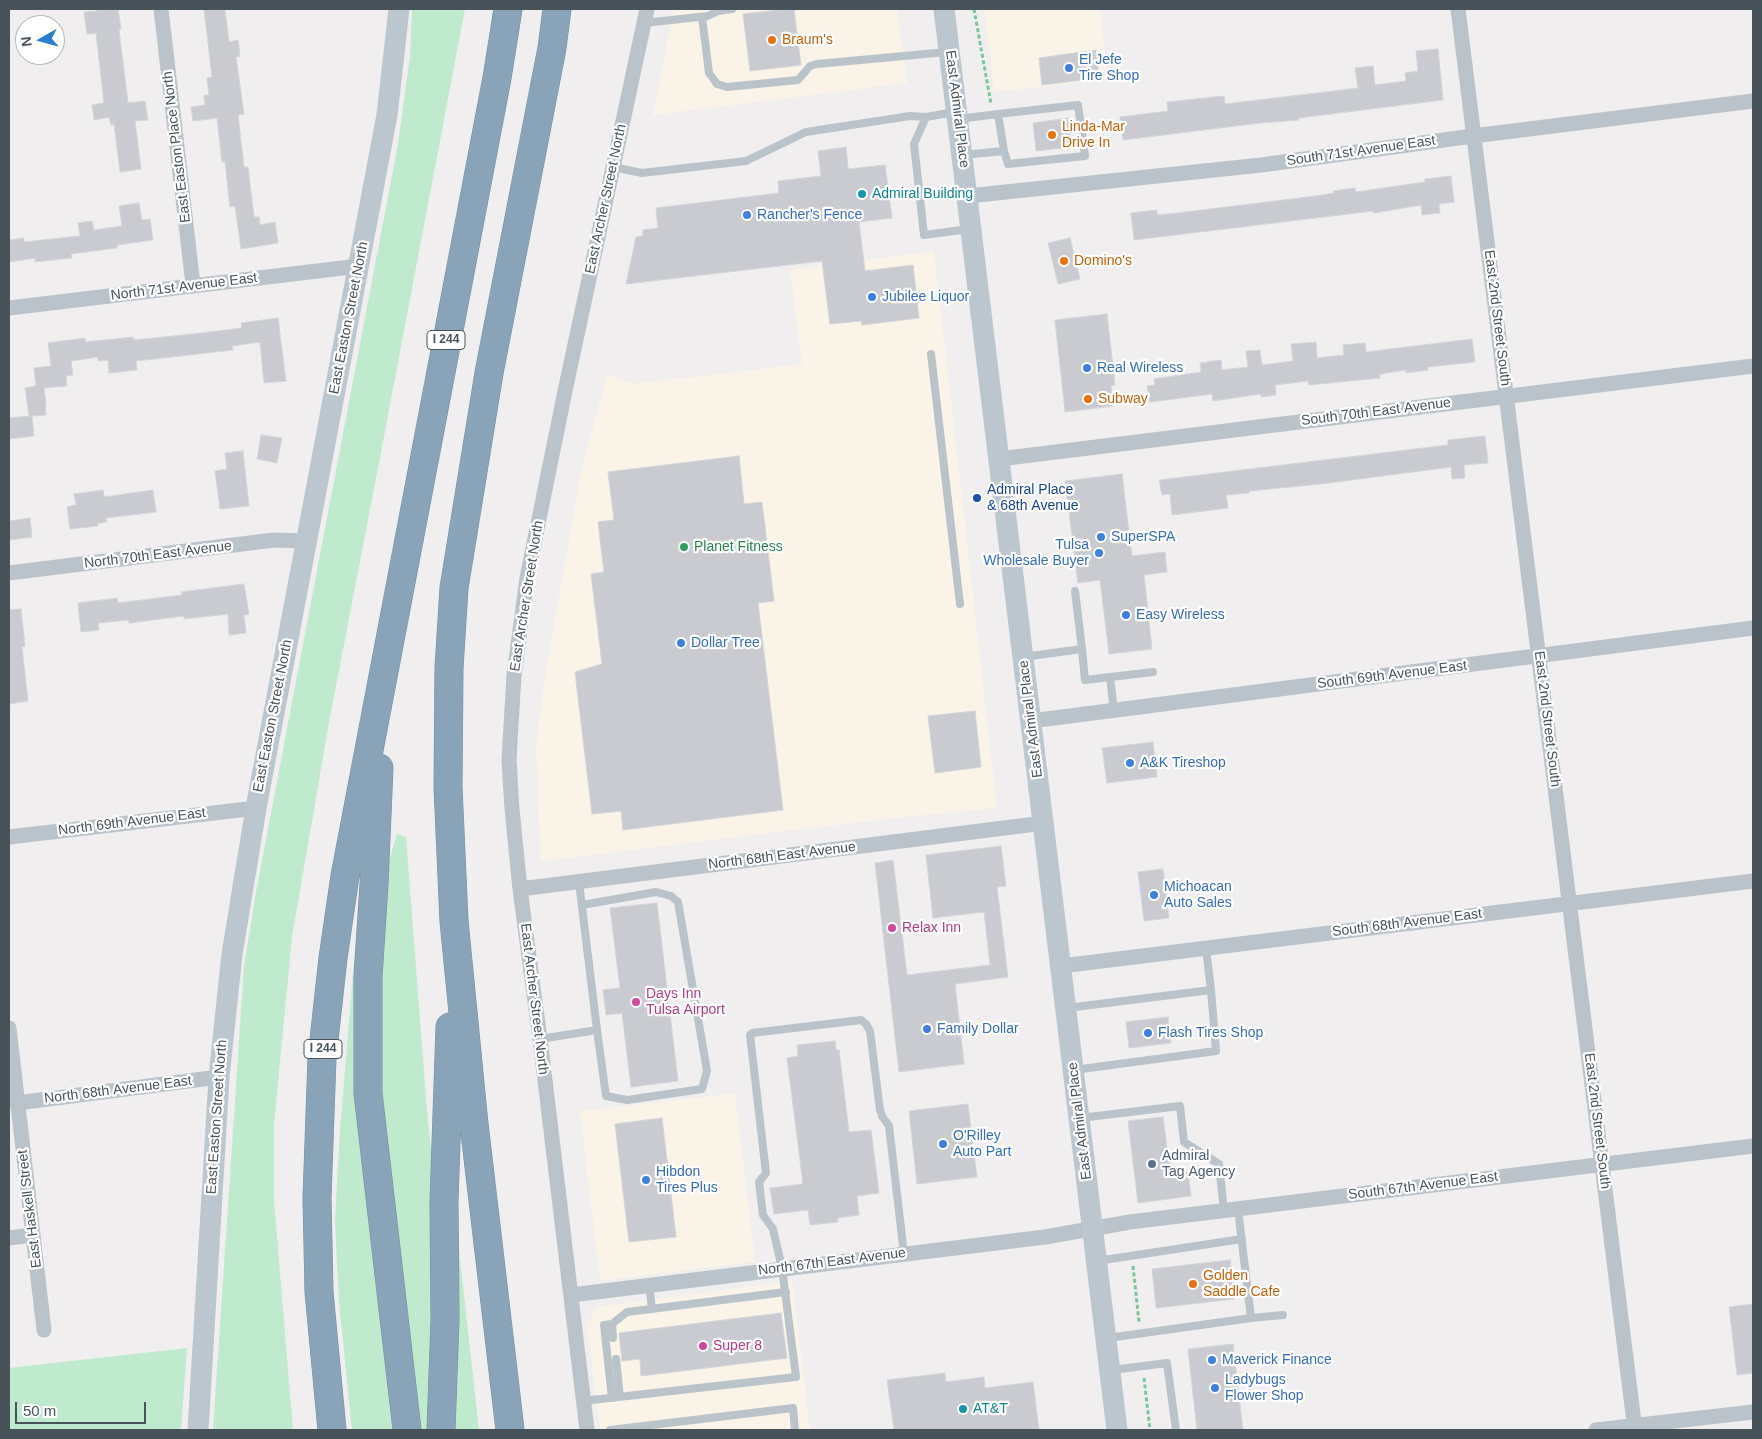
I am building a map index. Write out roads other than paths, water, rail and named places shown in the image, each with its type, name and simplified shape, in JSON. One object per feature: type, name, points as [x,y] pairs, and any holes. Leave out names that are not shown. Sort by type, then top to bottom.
[{"type":"highway","name":"I 244","points":[[332,1430],[319,1292],[317,1198],[322,1058],[333,958],[345,876],[497,78],[508,9]]},
{"type":"highway","points":[[510,1430],[474,1124],[454,921],[448,787],[449,668],[454,588],[489,373],[550,58],[557,9]]},
{"type":"highway","points":[[383,672],[375,875],[368,977],[368,1093],[408,1430]]},
{"type":"highway","points":[[441,1430],[445,1320],[444,1201],[454,921]]},
{"type":"main road","name":"East Easton Street North","points":[[198,1430],[219,1077],[232,954],[256,808],[387,115],[399,9]]},
{"type":"main road","name":"East Admiral Place","points":[[944,9],[1117,1430]]},
{"type":"street","name":"East Easton Place North","points":[[161,9],[193,286]]},
{"type":"street","name":"East 2nd Street South","points":[[1458,9],[1635,1428]]},
{"type":"street","name":"East Archer Street North","points":[[587,1430],[520,889],[509,760],[514,675],[527,578],[645,16]]},
{"type":"street","name":"South 71st Avenue East","points":[[968,196],[1261,165],[1753,101]]},
{"type":"street","name":"North 71st Avenue East","points":[[9,308],[359,266]]},
{"type":"street","name":"South 70th East Avenue","points":[[999,459],[1753,366]]},
{"type":"street","name":"North 70th East Avenue","points":[[9,573],[274,540],[307,541]]},
{"type":"street","name":"South 69th Avenue East","points":[[1031,721],[1753,628]]},
{"type":"street","name":"North 69th Avenue East","points":[[9,837],[256,808]]},
{"type":"street","name":"North 68th East Avenue","points":[[520,889],[1044,823]]},
{"type":"street","name":"South 68th Avenue East","points":[[1061,966],[1753,881]]},
{"type":"street","name":"East Haskell Street","points":[[9,1028],[44,1330]]},
{"type":"street","name":"North 68th Avenue East","points":[[18,1103],[219,1077]]},
{"type":"street","name":"South 67th Avenue East","points":[[1093,1229],[1130,1222],[1753,1146]]},
{"type":"street","name":"North 67th East Avenue","points":[[571,1295],[782,1268],[1045,1238],[1093,1229]]},
{"type":"street","points":[[9,1238],[33,1235]]},
{"type":"street","points":[[1596,1430],[1635,1428],[1753,1412]]},
{"type":"lane","points":[[645,16],[702,17],[718,10],[732,9]]},
{"type":"lane","points":[[702,17],[709,73],[716,84],[728,87],[798,80],[810,66],[817,64],[950,52]]},
{"type":"lane","points":[[613,167],[642,173],[746,161],[806,132],[910,116],[996,114],[1078,105],[1085,156],[1008,164],[996,114]]},
{"type":"lane","points":[[926,117],[914,144],[924,235],[972,229]]},
{"type":"lane","points":[[962,155],[1004,151]]},
{"type":"lane","points":[[931,354],[960,604]]},
{"type":"lane","points":[[1075,591],[1085,680],[1153,672]]},
{"type":"lane","points":[[1024,657],[1082,649]]},
{"type":"lane","points":[[1110,677],[1114,710]]},
{"type":"lane","points":[[579,882],[606,1096],[628,1100],[702,1089],[707,1071],[678,902],[671,896],[656,892],[582,905]]},
{"type":"lane","points":[[1074,1070],[1216,1051],[1206,949]]},
{"type":"lane","points":[[1066,1008],[1211,990]]},
{"type":"lane","points":[[583,1401],[796,1377],[782,1268],[773,1228],[763,1215],[759,1182],[766,1173],[750,1035],[752,1033],[861,1020],[866,1024],[870,1030],[880,1110],[889,1126],[904,1254]]},
{"type":"lane","points":[[540,1039],[597,1030]]},
{"type":"lane","points":[[1080,1118],[1180,1106],[1184,1142],[1218,1164],[1231,1210],[1242,1239],[1251,1318]]},
{"type":"lane","points":[[1097,1261],[1242,1239]]},
{"type":"lane","points":[[649,1285],[652,1309]]},
{"type":"lane","points":[[616,1398],[604,1325],[612,1324],[627,1312],[786,1292]]},
{"type":"lane","points":[[1106,1338],[1283,1315]]},
{"type":"lane","points":[[612,1324],[613,1338]]},
{"type":"lane","points":[[616,1359],[616,1398]]},
{"type":"lane","points":[[1110,1370],[1167,1363],[1176,1430]]},
{"type":"lane","points":[[616,1430],[793,1408],[795,1430]]},
{"type":"place","name":"Braum's","points":[[772,40]]},
{"type":"place","name":"El Jefe Tire Shop","points":[[1069,68]]},
{"type":"place","name":"Linda-Mar Drive In","points":[[1052,135]]},
{"type":"place","name":"Admiral Building","points":[[862,194]]},
{"type":"place","name":"Rancher's Fence","points":[[747,215]]},
{"type":"place","name":"Domino's","points":[[1064,261]]},
{"type":"place","name":"Jubilee Liquor","points":[[872,297]]},
{"type":"place","name":"Real Wireless","points":[[1087,368]]},
{"type":"place","name":"Subway","points":[[1088,399]]},
{"type":"place","name":"Admiral Place & 68th Avenue","points":[[977,498]]},
{"type":"place","name":"SuperSPA","points":[[1101,537]]},
{"type":"place","name":"Planet Fitness","points":[[684,547]]},
{"type":"place","name":"Tulsa Wholesale Buyer","points":[[1099,553]]},
{"type":"place","name":"Easy Wireless","points":[[1126,615]]},
{"type":"place","name":"Dollar Tree","points":[[681,643]]},
{"type":"place","name":"A&K Tireshop","points":[[1130,763]]},
{"type":"place","name":"Michoacan Auto Sales","points":[[1154,895]]},
{"type":"place","name":"Relax Inn","points":[[892,928]]},
{"type":"place","name":"Days Inn Tulsa Airport","points":[[636,1002]]},
{"type":"place","name":"Family Dollar","points":[[927,1029]]},
{"type":"place","name":"Flash Tires Shop","points":[[1148,1033]]},
{"type":"place","name":"O'Rilley Auto Part","points":[[943,1144]]},
{"type":"place","name":"Admiral Tag Agency","points":[[1152,1164]]},
{"type":"place","name":"Hibdon Tires Plus","points":[[646,1180]]},
{"type":"place","name":"Golden Saddle Cafe","points":[[1193,1284]]},
{"type":"place","name":"Super 8","points":[[703,1346]]},
{"type":"place","name":"Maverick Finance","points":[[1212,1360]]},
{"type":"place","name":"Ladybugs Flower Shop","points":[[1215,1388]]},
{"type":"place","name":"AT&T","points":[[963,1409]]}]
